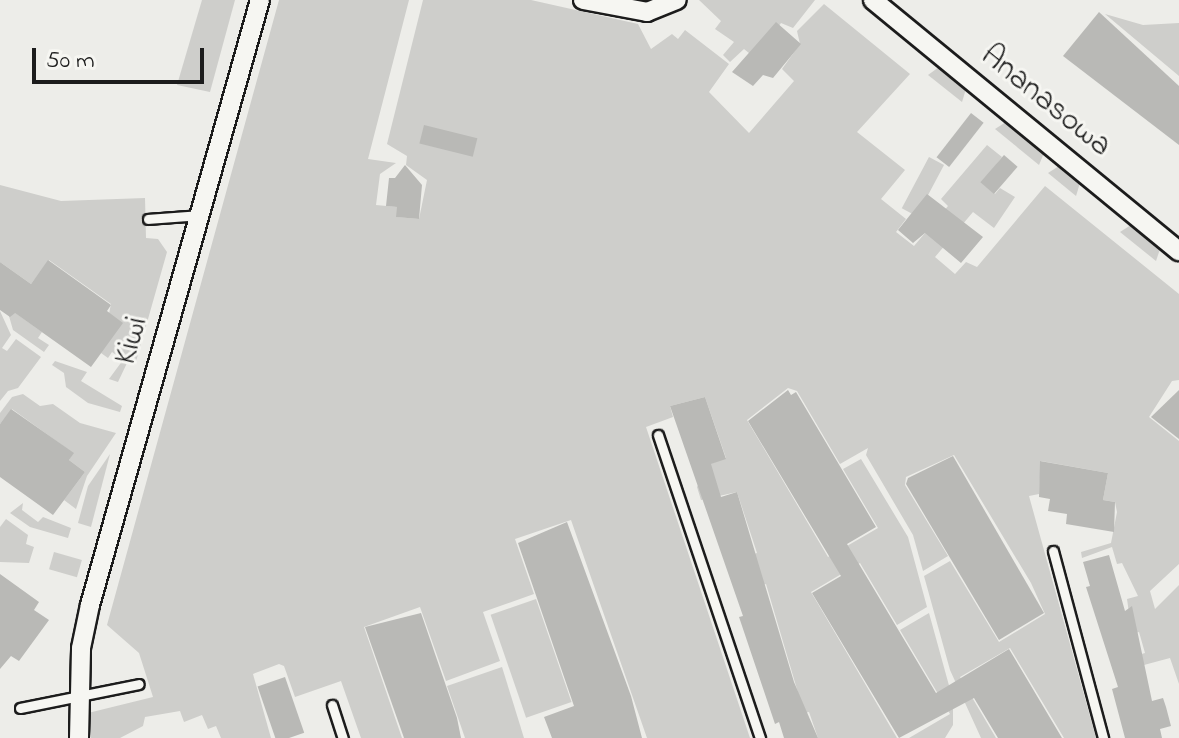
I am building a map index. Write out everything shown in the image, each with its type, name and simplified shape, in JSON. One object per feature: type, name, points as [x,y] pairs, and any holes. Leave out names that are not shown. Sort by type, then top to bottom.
[{"type":"street","name":"Kiwi","points":[[79,738],[77,700],[90,605],[260,0]]},
{"type":"street","points":[[583,0],[647,12],[677,0]]},
{"type":"street","name":"Ananasowa","points":[[873,0],[1179,251]]},
{"type":"lane","points":[[148,219],[200,215]]},
{"type":"lane","points":[[658,435],[760,738]]},
{"type":"lane","points":[[1053,551],[1103,738]]},
{"type":"lane","points":[[20,708],[77,700],[139,684]]},
{"type":"lane","points":[[332,705],[343,738]]},
{"type":"shaded area","points":[[202,0],[235,0],[210,92],[177,85]]},
{"type":"shaded area","points":[[279,0],[409,0],[368,159],[396,163],[380,174],[376,205],[397,207],[397,217],[419,219],[427,180],[406,165],[407,156],[387,144],[423,0],[531,0],[638,24],[651,49],[672,34],[678,39],[685,30],[729,64],[709,92],[749,133],[794,81],[782,69],[800,44],[797,31],[824,4],[910,74],[857,132],[905,170],[881,199],[906,219],[896,232],[914,246],[948,206],[941,199],[987,145],[1002,157],[982,183],[995,194],[1000,188],[1015,197],[994,228],[973,212],[935,257],[955,274],[966,262],[977,267],[1045,186],[1179,294],[1179,380],[1172,381],[1149,417],[1179,441],[1179,564],[1150,591],[1155,609],[1179,585],[1179,684],[1170,658],[1114,673],[1111,663],[1145,653],[1139,632],[1132,634],[1127,599],[1138,596],[1122,563],[1117,564],[1112,547],[1082,558],[1081,552],[1111,543],[1117,512],[1115,502],[1103,500],[1108,473],[1041,461],[1039,494],[1029,496],[1096,738],[1064,738],[1010,648],[960,677],[996,738],[981,738],[950,670],[924,576],[950,561],[999,642],[1045,614],[1031,583],[954,455],[906,477],[905,485],[948,556],[923,571],[913,535],[866,455],[868,448],[840,464],[797,391],[788,388],[747,420],[828,557],[878,528],[843,469],[861,459],[908,537],[927,607],[897,625],[860,563],[811,592],[897,738],[818,738],[809,712],[804,713],[766,584],[736,594],[742,558],[757,553],[737,492],[701,500],[697,487],[710,464],[726,458],[705,397],[670,406],[673,417],[646,427],[750,738],[647,738],[571,520],[515,539],[534,594],[483,612],[500,661],[446,681],[420,607],[364,627],[402,738],[361,738],[341,681],[295,697],[284,666],[279,664],[253,674],[271,738],[221,738],[216,726],[208,729],[202,715],[184,722],[180,711],[145,717],[143,726],[120,738],[91,738],[88,713],[153,697],[139,653],[107,625]]},
{"type":"shaded area","points":[[699,0],[815,0],[793,28],[781,23],[755,58],[744,49],[730,62],[723,55],[734,42],[715,29],[721,21]]},
{"type":"shaded area","points":[[1105,14],[1143,25],[1179,23],[1179,76]]},
{"type":"shaded area","points":[[939,67],[966,89],[962,102],[928,75]]},
{"type":"shaded area","points":[[1006,122],[1044,153],[1039,165],[995,129]]},
{"type":"shaded area","points":[[929,157],[944,165],[917,216],[902,208]]},
{"type":"shaded area","points":[[1059,166],[1080,183],[1076,196],[1048,173]]},
{"type":"shaded area","points":[[0,185],[61,201],[145,198],[146,238],[158,239],[167,252],[135,365],[127,363],[118,382],[109,379],[123,360],[112,352],[108,358],[101,353],[111,304],[49,260],[31,284],[0,262]]},
{"type":"shaded area","points":[[1131,225],[1160,249],[1156,261],[1120,232]]},
{"type":"shaded area","points":[[0,311],[11,335],[2,348],[7,351],[16,339],[41,357],[18,388],[8,391],[0,401]]},
{"type":"shaded area","points":[[14,312],[42,332],[38,338],[49,345],[44,352],[13,330],[9,316]]},
{"type":"shaded area","points":[[55,361],[87,372],[81,381],[122,406],[120,412],[88,403],[66,387],[64,373],[52,365]]},
{"type":"shaded area","points":[[23,394],[40,406],[53,404],[80,423],[116,433],[87,476],[76,509],[64,500],[85,472],[69,460],[73,453],[12,409],[0,424],[0,413],[12,397]]},
{"type":"shaded area","points":[[110,454],[91,527],[78,523],[88,486]]},
{"type":"shaded area","points":[[23,503],[22,510],[38,522],[43,517],[71,528],[68,538],[30,527],[10,513]]},
{"type":"shaded area","points":[[6,519],[28,535],[26,544],[34,547],[29,563],[0,562],[0,527]]},
{"type":"shaded area","points":[[54,552],[82,560],[77,577],[49,569]]},
{"type":"shaded area","points":[[536,599],[571,702],[526,718],[491,615]]},
{"type":"shaded area","points":[[929,613],[953,700],[953,725],[945,738],[909,738],[950,714],[900,630]]},
{"type":"shaded area","points":[[502,667],[524,738],[465,738],[447,686]]},
{"type":"building","points":[[1099,12],[1179,86],[1179,145],[1063,56]]},
{"type":"building","points":[[776,22],[801,44],[773,78],[763,75],[753,86],[732,72]]},
{"type":"building","points":[[971,113],[984,123],[949,167],[937,157]]},
{"type":"building","points":[[424,125],[477,138],[473,157],[419,143]]},
{"type":"building","points":[[1004,155],[1018,167],[994,194],[980,182]]},
{"type":"building","points":[[405,165],[422,185],[419,219],[396,217],[397,207],[386,206],[389,178],[395,178]]},
{"type":"building","points":[[927,194],[983,237],[961,263],[925,233],[913,243],[898,230]]},
{"type":"building","points":[[48,260],[111,305],[107,311],[123,323],[91,367],[15,313],[10,317],[0,310],[0,262],[31,284]]},
{"type":"building","points":[[788,390],[791,395],[796,392],[876,527],[847,544],[936,693],[1009,649],[1062,738],[998,738],[974,698],[899,738],[812,593],[841,576],[748,421]]},
{"type":"building","points":[[1179,390],[1179,439],[1151,417]]},
{"type":"building","points":[[705,397],[726,459],[711,464],[721,497],[737,492],[794,682],[818,738],[784,738],[779,722],[775,724],[739,617],[743,616],[670,406]]},
{"type":"building","points":[[11,409],[74,453],[69,460],[85,472],[53,515],[0,477],[0,424]]},
{"type":"building","points":[[953,456],[1044,613],[999,640],[906,484],[908,478]]},
{"type":"building","points":[[1040,461],[1108,473],[1103,500],[1115,502],[1114,532],[1066,524],[1067,514],[1048,511],[1050,499],[1039,497]]},
{"type":"building","points":[[567,522],[631,696],[642,738],[552,738],[544,717],[574,706],[518,543]]},
{"type":"building","points":[[1109,555],[1125,611],[1132,606],[1152,701],[1163,698],[1166,707],[1171,726],[1160,729],[1162,738],[1125,738],[1112,689],[1118,687],[1086,587],[1090,586],[1083,562]]},
{"type":"building","points":[[0,574],[39,602],[34,610],[49,620],[19,661],[11,656],[0,669]]},
{"type":"building","points":[[421,613],[461,738],[404,738],[365,627]]},
{"type":"building","points":[[285,677],[304,733],[289,738],[275,738],[258,686]]}]
